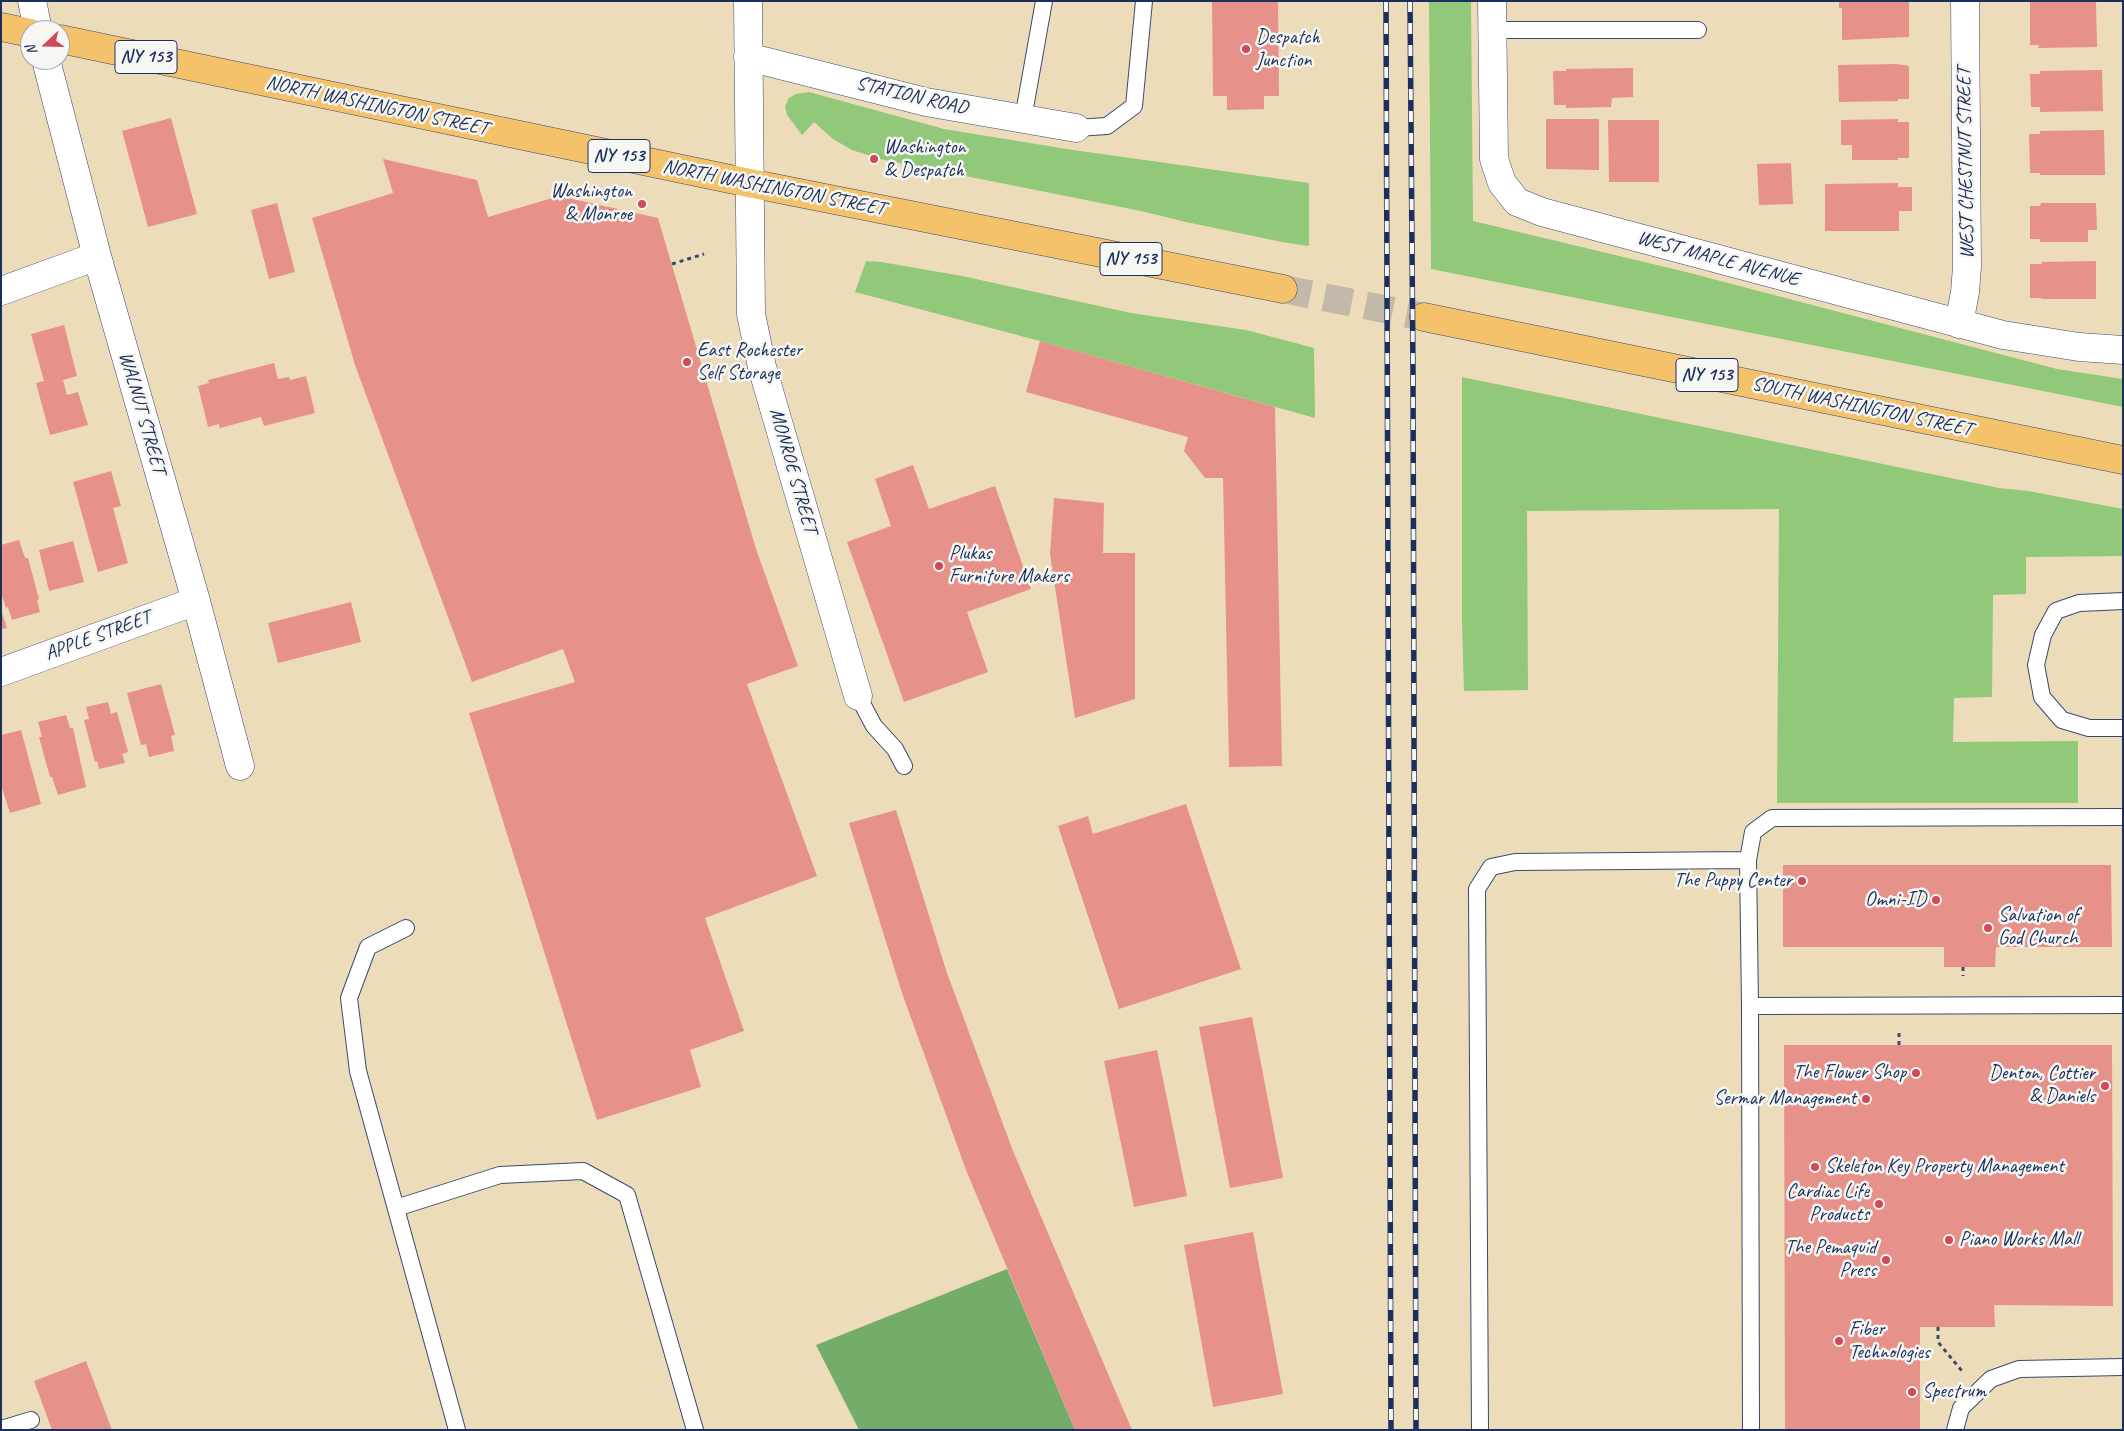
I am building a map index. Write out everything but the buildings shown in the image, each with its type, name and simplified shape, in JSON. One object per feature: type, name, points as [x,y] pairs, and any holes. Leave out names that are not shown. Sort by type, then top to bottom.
[{"type":"main road","points":[[1,27],[20,31]]},
{"type":"main road","name":"NORTH WASHINGTON STREET","points":[[70,42],[748,183],[1283,290]]},
{"type":"main road","name":"SOUTH WASHINGTON STREET","points":[[1424,317],[2123,460]]},
{"type":"street","points":[[32,1],[36,20]]},
{"type":"street","name":"MONROE STREET","points":[[748,1],[748,183],[751,314],[762,367],[858,696]]},
{"type":"street","name":"WEST MAPLE AVENUE","points":[[1492,1],[1494,159],[1502,183],[1517,202],[1542,212],[1959,324],[2036,341],[2079,347],[2123,350]]},
{"type":"street","name":"WEST CHESTNUT STREET","points":[[1959,324],[1966,292],[1967,268],[1965,1]]},
{"type":"street","name":"STATION ROAD","points":[[748,57],[926,102],[1076,128]]},
{"type":"street","name":"WALNUT STREET","points":[[49,70],[97,256],[196,600],[240,766]]},
{"type":"street","points":[[1,291],[97,256]]},
{"type":"street","name":"APPLE STREET","points":[[1,672],[196,600]]},
{"type":"lane","points":[[1023,119],[1044,1]]},
{"type":"lane","points":[[1076,128],[1107,126],[1134,106],[1144,1]]},
{"type":"lane","points":[[1492,30],[1698,30]]},
{"type":"lane","points":[[2123,601],[2079,603],[2056,611],[2043,635],[2036,665],[2042,697],[2062,720],[2089,728],[2123,728]]},
{"type":"lane","points":[[858,696],[874,726],[895,749],[904,766]]},
{"type":"lane","points":[[1751,1430],[1748,860],[1753,832],[1772,818],[2123,817]]},
{"type":"lane","points":[[1480,1430],[1477,888],[1491,867],[1515,862],[1748,860]]},
{"type":"lane","points":[[406,928],[368,947],[349,998],[358,1071],[457,1430]]},
{"type":"lane","points":[[1750,1006],[2123,1005]]},
{"type":"lane","points":[[396,1208],[500,1175],[583,1171],[627,1195],[695,1430]]},
{"type":"lane","points":[[1955,1430],[1961,1408],[1991,1379],[2019,1369],[2123,1367]]},
{"type":"lane","points":[[1,1429],[31,1420]]},
{"type":"path","points":[[672,264],[704,254]]},
{"type":"path","points":[[698,354],[723,347]]},
{"type":"path","points":[[1963,967],[1964,976]]},
{"type":"path","points":[[1899,1045],[1900,1030]]},
{"type":"path","points":[[1938,1327],[1938,1342],[1979,1390]]},
{"type":"green space","points":[[1429,1],[1471,1],[1473,221],[1686,272],[2057,369],[2123,379],[2123,407],[1431,269]]},
{"type":"green space","points":[[809,92],[944,129],[1073,150],[1309,183],[1309,246],[880,159],[852,150],[833,139],[814,122],[802,135],[787,115],[785,106],[789,98],[796,94]]},
{"type":"green space","points":[[866,261],[962,276],[1131,313],[1246,330],[1314,348],[1315,418],[1040,341],[855,292]]},
{"type":"green space","points":[[1462,377],[1999,488],[2028,491],[2123,509],[2123,556],[2026,557],[2026,594],[1993,595],[1992,697],[1954,698],[1953,742],[2078,741],[2078,803],[1777,803],[1779,509],[1527,511],[1528,690],[1464,691],[1462,624]]},
{"type":"green space","points":[[1007,1269],[1075,1430],[859,1430],[816,1345]]},
{"type":"tunnel","points":[[1283,289],[1424,317]]},
{"type":"railway","points":[[1386,1],[1391,1430]]},
{"type":"railway","points":[[1410,1],[1416,1430]]},
{"type":"place","name":"Despatch Junction","points":[[1246,49]]},
{"type":"place","name":"Washington & Despatch","points":[[874,159]]},
{"type":"place","name":"Washington & Monroe","points":[[642,204]]},
{"type":"place","name":"East Rochester Self Storage","points":[[687,362]]},
{"type":"place","name":"Plukas Furniture Makers","points":[[939,566]]},
{"type":"place","name":"The Puppy Center","points":[[1802,881]]},
{"type":"place","name":"Omni-ID","points":[[1936,900]]},
{"type":"place","name":"Salvation of God Church","points":[[1988,928]]},
{"type":"place","name":"The Flower Shop","points":[[1916,1073]]},
{"type":"place","name":"Denton, Cottier & Daniels","points":[[2105,1086]]},
{"type":"place","name":"Sermar Management","points":[[1866,1099]]},
{"type":"place","name":"Skeleton Key Property Management","points":[[1815,1167]]},
{"type":"place","name":"Cardiac Life Products","points":[[1879,1204]]},
{"type":"place","name":"Piano Works Mall","points":[[1949,1240]]},
{"type":"place","name":"The Pemaquid Press","points":[[1886,1260]]},
{"type":"place","name":"Fiber Technologies","points":[[1839,1341]]},
{"type":"place","name":"Spectrum","points":[[1912,1392]]}]
